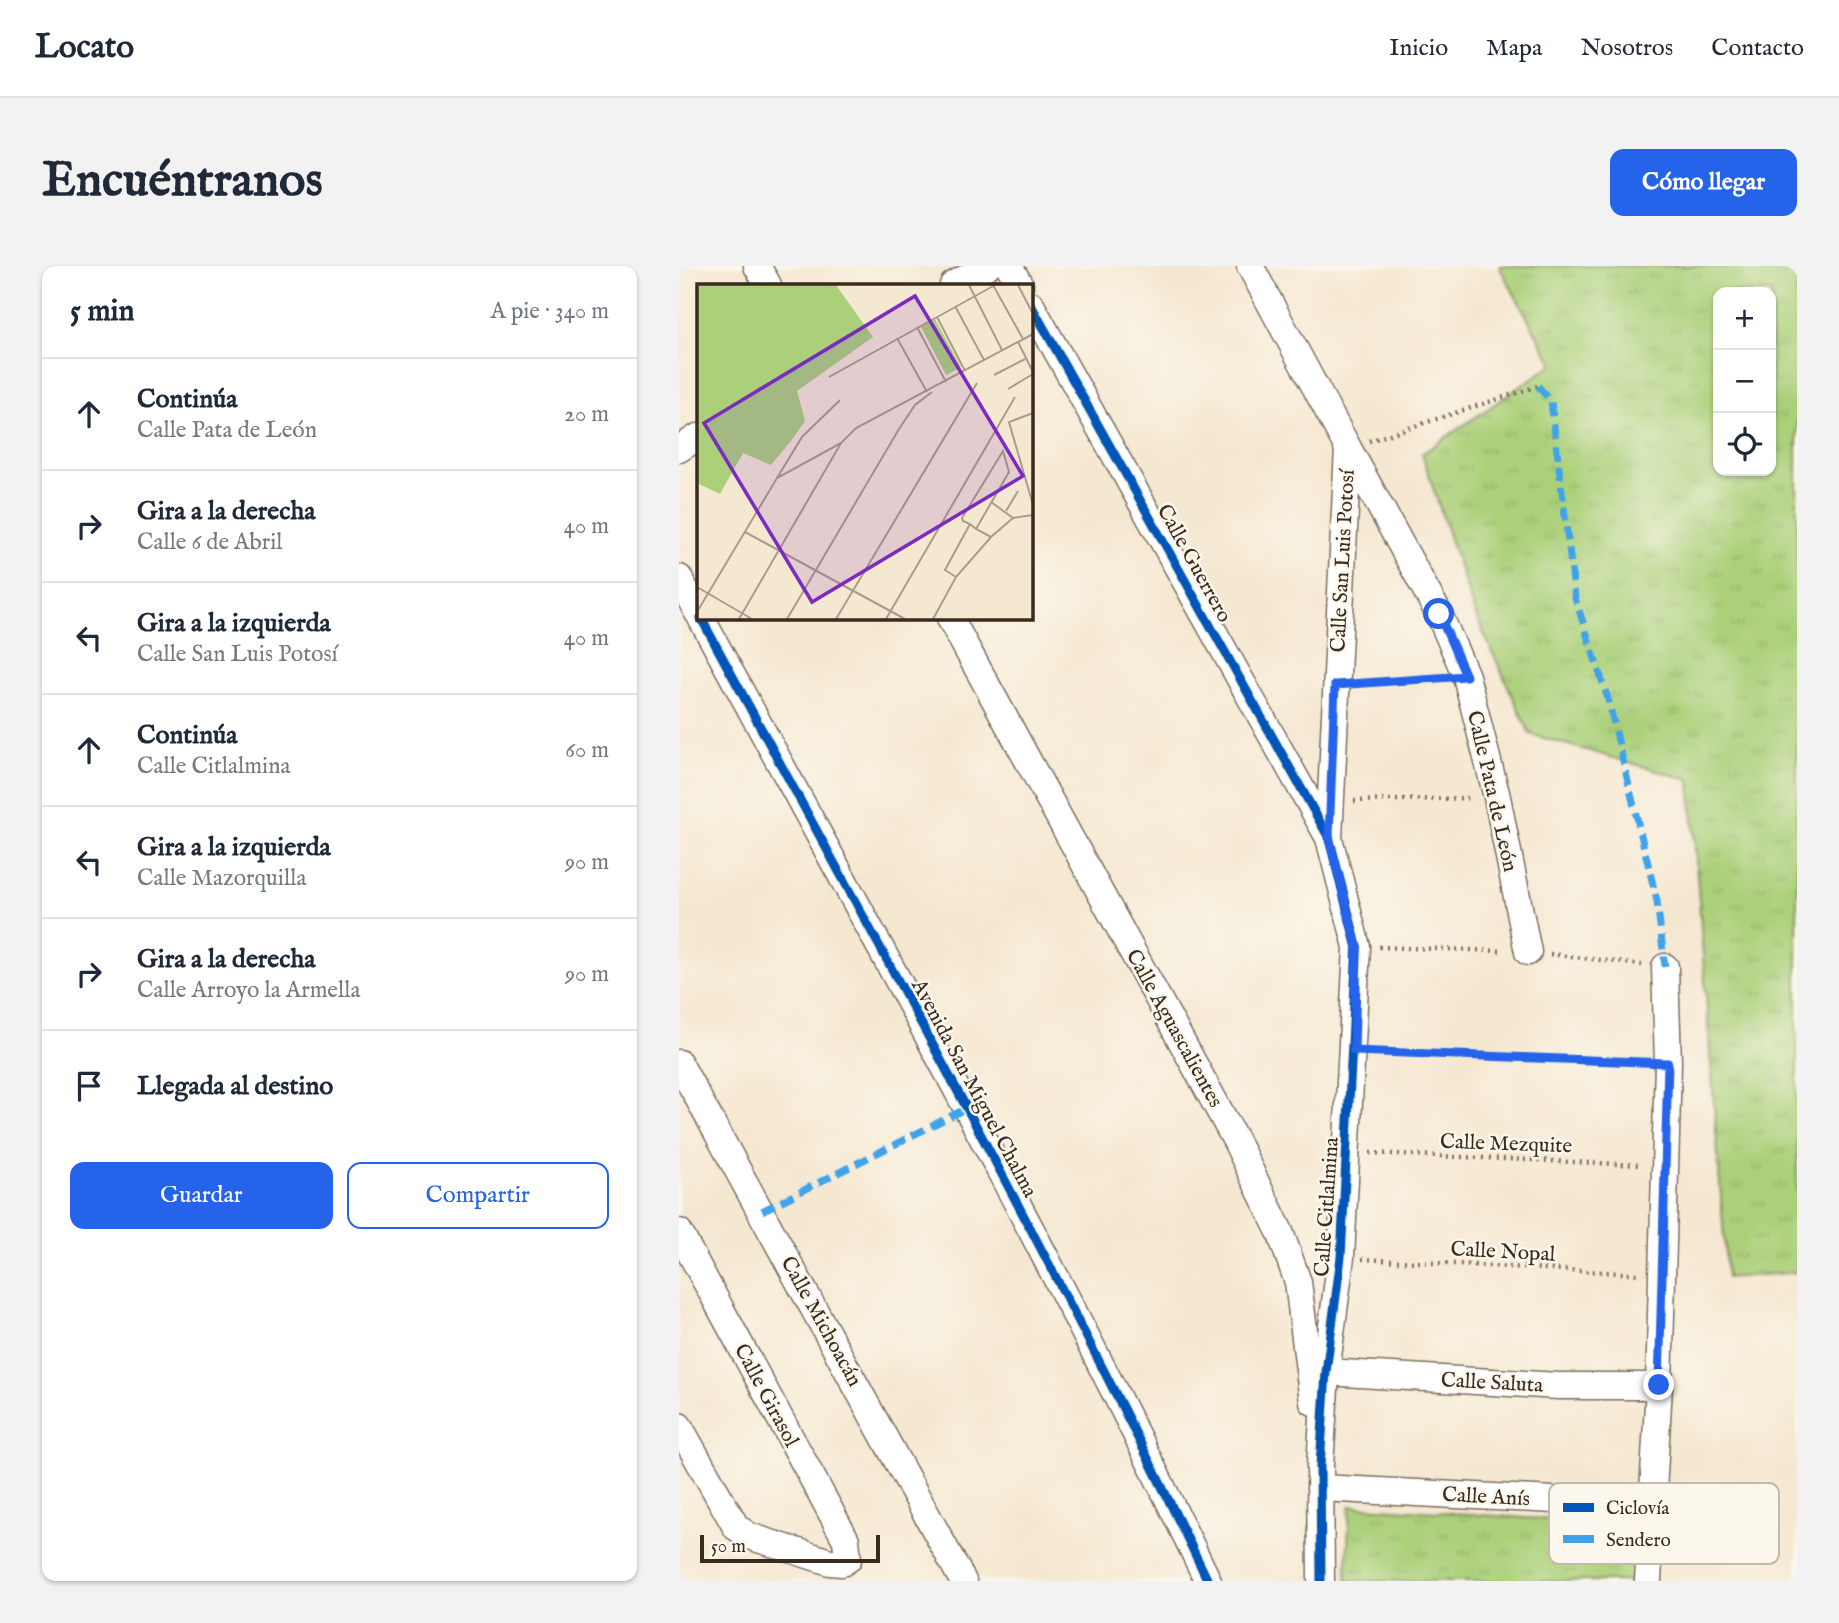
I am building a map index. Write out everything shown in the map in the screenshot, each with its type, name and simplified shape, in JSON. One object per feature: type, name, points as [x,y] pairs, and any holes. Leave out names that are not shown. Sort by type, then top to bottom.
[{"type":"street","points":[[758,266],[767,284]]},
{"type":"street","points":[[955,284],[987,266]]},
{"type":"street","points":[[1009,266],[1019,284]]},
{"type":"street","name":"Calle San Luis Potosí","points":[[1250,266],[1348,448],[1329,838]]},
{"type":"street","name":"Calle Guerrero","points":[[1033,309],[1329,838]]},
{"type":"street","points":[[679,449],[697,438]]},
{"type":"street","name":"Calle Pata de León","points":[[1348,448],[1439,614],[1466,676],[1497,797],[1528,952]]},
{"type":"street","points":[[679,578],[697,611]]},
{"type":"street","name":"Avenida San Miguel Chalma","points":[[702,620],[967,1108],[1149,1460],[1207,1581]]},
{"type":"street","name":"Calle Aguascalientes","points":[[951,620],[1236,1141],[1280,1232],[1298,1282],[1320,1477]]},
{"type":"street","name":"Calle Citlalmina","points":[[1321,1581],[1320,1477],[1327,1372],[1341,1257],[1354,1051],[1357,947],[1329,838]]},
{"type":"street","points":[[1654,1483],[1668,1063],[1665,967]]},
{"type":"street","name":"Calle Michoacán","points":[[679,1063],[963,1581]]},
{"type":"street","name":"Calle Girasol","points":[[679,1232],[846,1541],[848,1559],[842,1563],[831,1563],[749,1536],[736,1527],[679,1426]]},
{"type":"street","name":"Calle Saluta","points":[[1327,1372],[1559,1386],[1659,1385]]},
{"type":"street","name":"Calle Anís","points":[[1320,1477],[1549,1496]]},
{"type":"path","points":[[1348,448],[1538,386]]},
{"type":"path","points":[[1335,685],[1466,676]]},
{"type":"path","points":[[1332,802],[1497,797]]},
{"type":"path","points":[[1354,1051],[1668,1063]]},
{"type":"green space","points":[[1499,266],[1797,266],[1797,1272],[1727,1278],[1690,780],[1530,734],[1475,614],[1422,454],[1553,364]]},
{"type":"green space","points":[[1350,1506],[1549,1520],[1549,1564],[1641,1564],[1640,1581],[1346,1581]]},
{"type":"marked path","points":[[1538,386],[1551,402],[1575,598],[1608,699],[1657,901],[1665,967]]},
{"type":"marked path","points":[[762,1211],[967,1108]]},
{"type":"cycle path","points":[[1033,309],[1329,838],[1357,947],[1341,1257],[1326,1372],[1320,1466],[1321,1581]]},
{"type":"cycle path","points":[[702,620],[1024,1217],[1208,1581]]},
{"type":"route","points":[[1439,614],[1466,676],[1335,685],[1329,838],[1357,947],[1354,1051],[1668,1063],[1663,1166],[1659,1385]]}]
